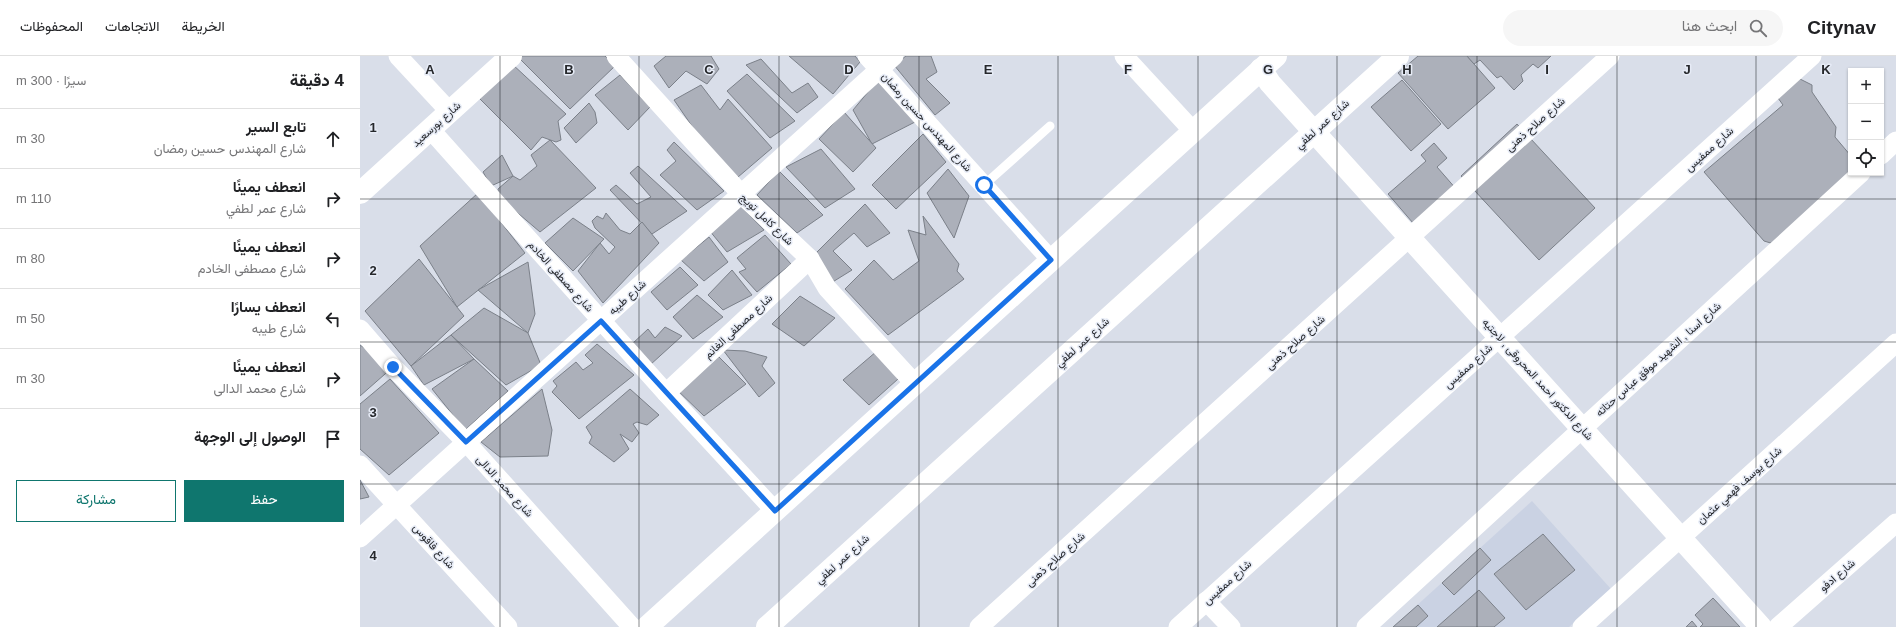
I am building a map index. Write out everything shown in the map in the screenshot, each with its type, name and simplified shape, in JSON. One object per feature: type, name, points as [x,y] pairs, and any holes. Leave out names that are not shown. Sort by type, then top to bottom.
[{"type":"street","points":[[398,56],[450,112]]},
{"type":"street","name":"شارع بورسعيد","points":[[360,193],[512,56]]},
{"type":"street","name":"شارع كامل تويج","points":[[616,56],[741,194],[810,260],[827,288],[915,384]]},
{"type":"street","name":"شارع طيبه","points":[[360,538],[741,194],[873,63],[894,56]]},
{"type":"street","points":[[1124,56],[1193,131]]},
{"type":"street","name":"شارع عمر لطفي","points":[[769,626],[1398,56]]},
{"type":"street","name":"شارع صلاح ذهنى","points":[[979,627],[1610,56]]},
{"type":"street","name":"شارع ممفيس","points":[[1178,627],[1812,56]]},
{"type":"street","name":"شارع المهندس حسين رمضان","points":[[873,63],[1051,260]]},
{"type":"street","points":[[647,627],[1269,63]]},
{"type":"street","name":"شارع الدكتور احمد المحروقى , لاجتيه","points":[[1269,63],[1270,83],[1411,237],[1761,627]]},
{"type":"street","name":"شارع مصطفى الخادم","points":[[430,129],[666,393],[775,511]]},
{"type":"street","points":[[1884,152],[1896,141]]},
{"type":"street","name":"شارع اسنا , الشهيد موفق عباس حتاته","points":[[1366,627],[1858,176]]},
{"type":"street","name":"شارع مصطفى الغانم","points":[[666,393],[810,260]]},
{"type":"street","name":"شارع محمد الدالى","points":[[360,329],[393,367],[466,442],[632,627]]},
{"type":"street","name":"شارع يوسف فهمي عثمان","points":[[1582,627],[1896,343]]},
{"type":"street","name":"شارع فاقوس","points":[[360,465],[508,627]]},
{"type":"street","name":"شارع ادفو","points":[[1778,627],[1896,523]]},
{"type":"street","points":[[1206,602],[1231,627]]},
{"type":"lane","points":[[984,185],[1050,126]]},
{"type":"shaded area","points":[[1532,501],[1611,589],[1569,627],[1393,627]]},
{"type":"building","points":[[517,56],[605,56],[615,66],[570,109]]},
{"type":"building","points":[[666,56],[711,56],[719,69],[707,84],[686,71],[669,88],[654,66]]},
{"type":"building","points":[[789,56],[855,56],[860,62],[833,94]]},
{"type":"building","points":[[906,56],[931,56],[937,72],[926,79],[950,103],[935,115],[894,65]]},
{"type":"building","points":[[1418,56],[1467,56],[1495,88],[1448,129],[1398,73]]},
{"type":"building","points":[[1467,56],[1551,56],[1538,68],[1533,64],[1521,75],[1523,81],[1514,90],[1501,76],[1497,78],[1480,60],[1474,64]]},
{"type":"building","points":[[761,59],[792,93],[808,83],[818,97],[797,113],[746,65]]},
{"type":"building","points":[[511,63],[566,114],[558,121],[561,140],[556,142],[542,137],[531,150],[479,98]]},
{"type":"building","points":[[747,74],[795,121],[770,138],[727,91]]},
{"type":"building","points":[[620,75],[650,107],[628,130],[595,95]]},
{"type":"building","points":[[1800,79],[1812,85],[1812,92],[1836,127],[1835,137],[1848,152],[1848,176],[1774,244],[1764,241],[1704,172],[1783,105],[1778,98]]},
{"type":"building","points":[[878,80],[915,122],[872,144],[853,110]]},
{"type":"building","points":[[1402,80],[1441,124],[1411,151],[1371,107]]},
{"type":"building","points":[[701,85],[720,110],[728,99],[772,148],[731,183],[674,100]]},
{"type":"building","points":[[589,103],[595,112],[597,123],[576,143],[564,128]]},
{"type":"building","points":[[844,112],[876,148],[853,172],[819,139]]},
{"type":"building","points":[[1517,124],[1595,208],[1539,260],[1461,176]]},
{"type":"building","points":[[923,134],[946,162],[896,209],[872,185]]},
{"type":"building","points":[[550,140],[596,188],[540,232],[499,197],[498,189],[513,176],[520,180],[537,166],[531,155]]},
{"type":"building","points":[[674,142],[724,191],[697,210],[660,175],[676,161],[667,150]]},
{"type":"building","points":[[1434,143],[1447,158],[1437,167],[1464,198],[1413,223],[1388,194],[1426,161],[1421,155]]},
{"type":"building","points":[[821,149],[855,189],[825,208],[786,167]]},
{"type":"building","points":[[502,155],[513,176],[491,186],[483,172]]},
{"type":"building","points":[[638,166],[687,211],[652,234],[610,190],[616,185],[637,204],[651,197],[630,173]]},
{"type":"building","points":[[948,169],[969,196],[954,238],[927,193]]},
{"type":"building","points":[[779,171],[823,215],[797,233],[757,195]]},
{"type":"building","points":[[478,193],[525,253],[457,307],[420,246]]},
{"type":"building","points":[[865,204],[890,233],[867,247],[854,233],[833,251],[852,270],[831,283],[810,259]]},
{"type":"building","points":[[740,205],[764,230],[727,252],[709,230]]},
{"type":"building","points":[[606,213],[620,230],[630,234],[642,222],[659,243],[603,303],[578,271],[600,243],[609,254],[615,247],[595,228],[592,221],[597,216],[603,219]]},
{"type":"building","points":[[923,216],[959,264],[957,271],[964,279],[888,335],[845,289],[874,260],[893,280],[919,261],[908,230],[926,235]]},
{"type":"building","points":[[573,218],[604,239],[573,271],[545,243]]},
{"type":"building","points":[[765,235],[791,264],[757,292],[739,272],[746,269],[737,258]]},
{"type":"building","points":[[709,237],[728,262],[704,281],[681,260]]},
{"type":"building","points":[[419,259],[464,316],[411,366],[365,311]]},
{"type":"building","points":[[528,262],[535,314],[528,333],[478,290]]},
{"type":"building","points":[[680,267],[698,285],[667,310],[651,292]]},
{"type":"building","points":[[732,270],[752,295],[723,310],[708,295]]},
{"type":"building","points":[[697,295],[723,317],[693,339],[673,317]]},
{"type":"building","points":[[800,296],[835,318],[804,346],[772,324]]},
{"type":"building","points":[[484,308],[528,333],[541,365],[506,385],[451,335]]},
{"type":"building","points":[[665,327],[682,336],[650,365],[632,344],[648,329],[655,338]]},
{"type":"building","points":[[451,335],[474,359],[424,385],[411,366]]},
{"type":"building","points":[[597,344],[634,375],[579,419],[552,392],[557,386],[553,381],[576,362],[583,370],[593,363],[585,355]]},
{"type":"building","points":[[360,345],[393,367],[360,396]]},
{"type":"building","points":[[712,350],[746,384],[704,416],[673,386]]},
{"type":"building","points":[[723,350],[745,351],[767,357],[762,366],[775,383],[759,397]]},
{"type":"building","points":[[877,351],[898,379],[869,405],[843,380]]},
{"type":"building","points":[[474,359],[508,391],[465,430],[432,389]]},
{"type":"building","points":[[390,379],[439,433],[389,475],[360,449],[360,404]]},
{"type":"building","points":[[542,389],[552,430],[548,456],[500,457],[481,442]]},
{"type":"building","points":[[630,389],[659,415],[647,425],[637,422],[633,424],[639,433],[632,442],[620,434],[629,449],[614,462],[589,443],[592,437],[586,427]]},
{"type":"building","points":[[360,480],[369,497],[360,499]]},
{"type":"building","points":[[1543,534],[1575,570],[1526,610],[1494,574]]},
{"type":"building","points":[[1480,548],[1491,560],[1454,595],[1442,583]]},
{"type":"building","points":[[1479,590],[1505,618],[1494,627],[1437,627]]},
{"type":"building","points":[[1713,598],[1740,627],[1700,627],[1703,624],[1695,615]]},
{"type":"building","points":[[1418,605],[1428,616],[1416,627],[1393,627]]},
{"type":"building","points":[[1692,621],[1697,627],[1686,627]]},
{"type":"route","points":[[393,367],[466,442],[601,321],[775,511],[1051,260],[984,185]]}]
